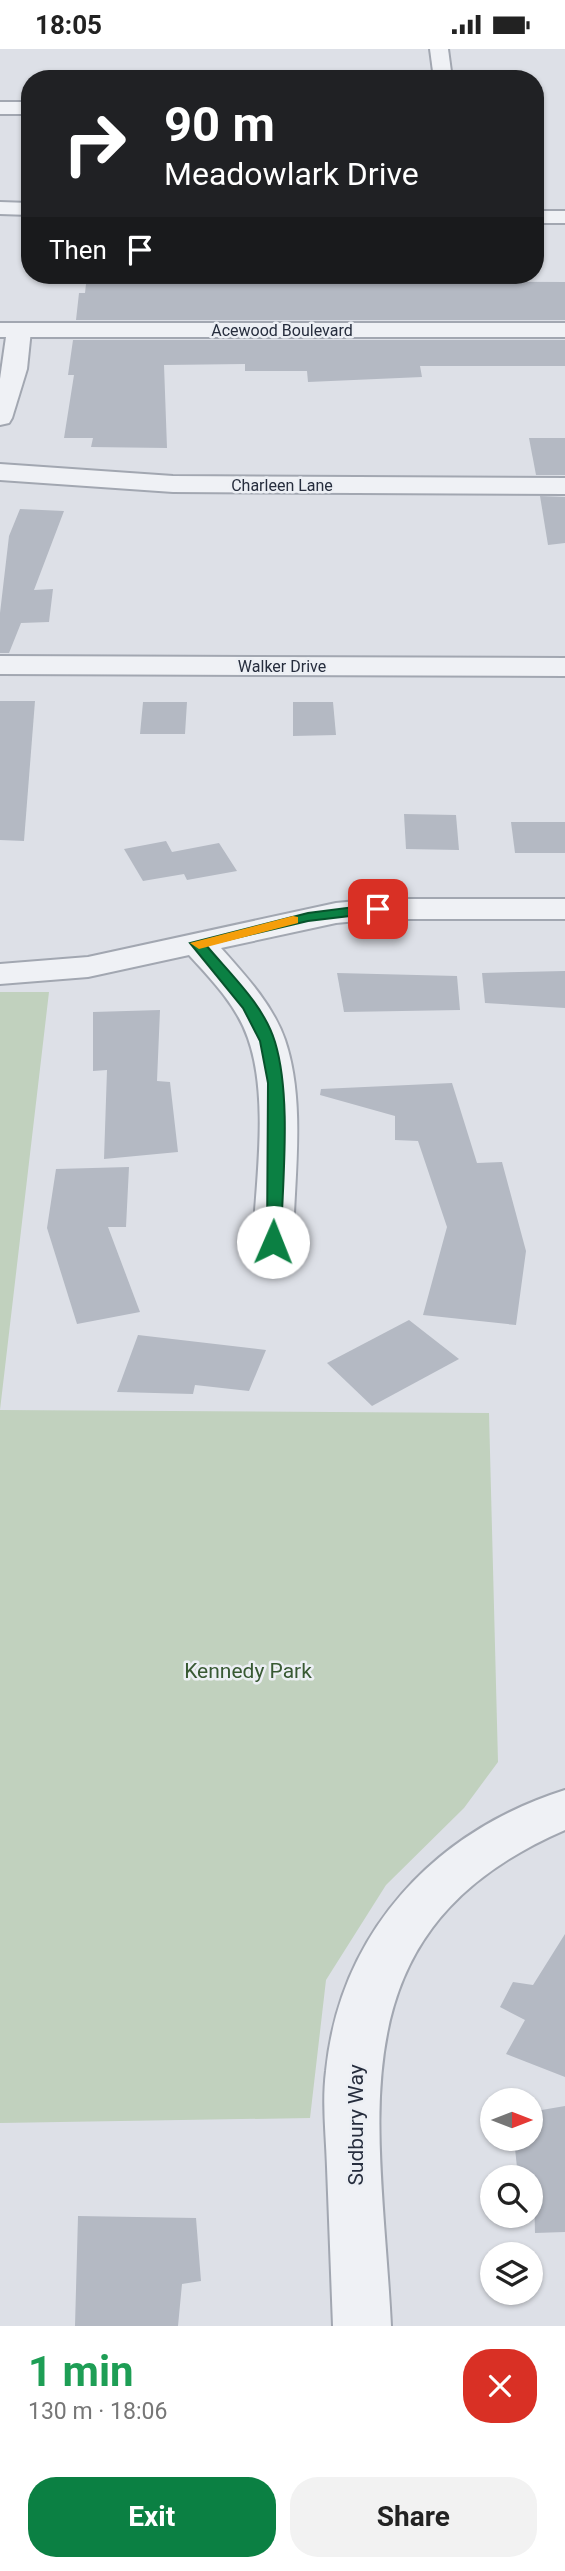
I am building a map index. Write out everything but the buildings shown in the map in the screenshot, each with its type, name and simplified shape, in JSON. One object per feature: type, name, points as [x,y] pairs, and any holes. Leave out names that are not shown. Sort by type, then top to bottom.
[{"type":"street","points":[[439,49],[442,70]]},
{"type":"street","points":[[0,108],[21,108]]},
{"type":"street","points":[[0,208],[21,209]]},
{"type":"street","points":[[544,217],[565,217]]},
{"type":"street","points":[[0,418],[15,369],[10,330]]},
{"type":"street","name":"Acewood Boulevard","points":[[10,330],[565,330]]},
{"type":"street","name":"Charleen Lane","points":[[0,472],[173,484],[565,486]]},
{"type":"street","name":"Walker Drive","points":[[0,665],[565,667]]},
{"type":"street","points":[[0,974],[88,967],[308,917],[378,909],[565,909]]},
{"type":"street","points":[[197,943],[250,1007],[267,1041],[275,1083],[273,1242]]},
{"type":"street","name":"Sudbury Way","points":[[362,2326],[352,2109],[354,2061],[366,2009],[382,1963],[410,1916],[458,1866],[535,1820],[565,1809]]},
{"type":"green space","points":[[0,992],[49,992],[0,1410]]},
{"type":"green space","name":"Kennedy Park","points":[[0,1410],[489,1413],[498,1762],[464,1808],[386,1885],[326,1980],[310,2118],[0,2123]]},
{"type":"slow traffic","points":[[199,945],[197,943],[293,920]]},
{"type":"route","points":[[273,1242],[275,1083],[267,1041],[250,1007],[197,943],[308,917],[378,909]]}]
